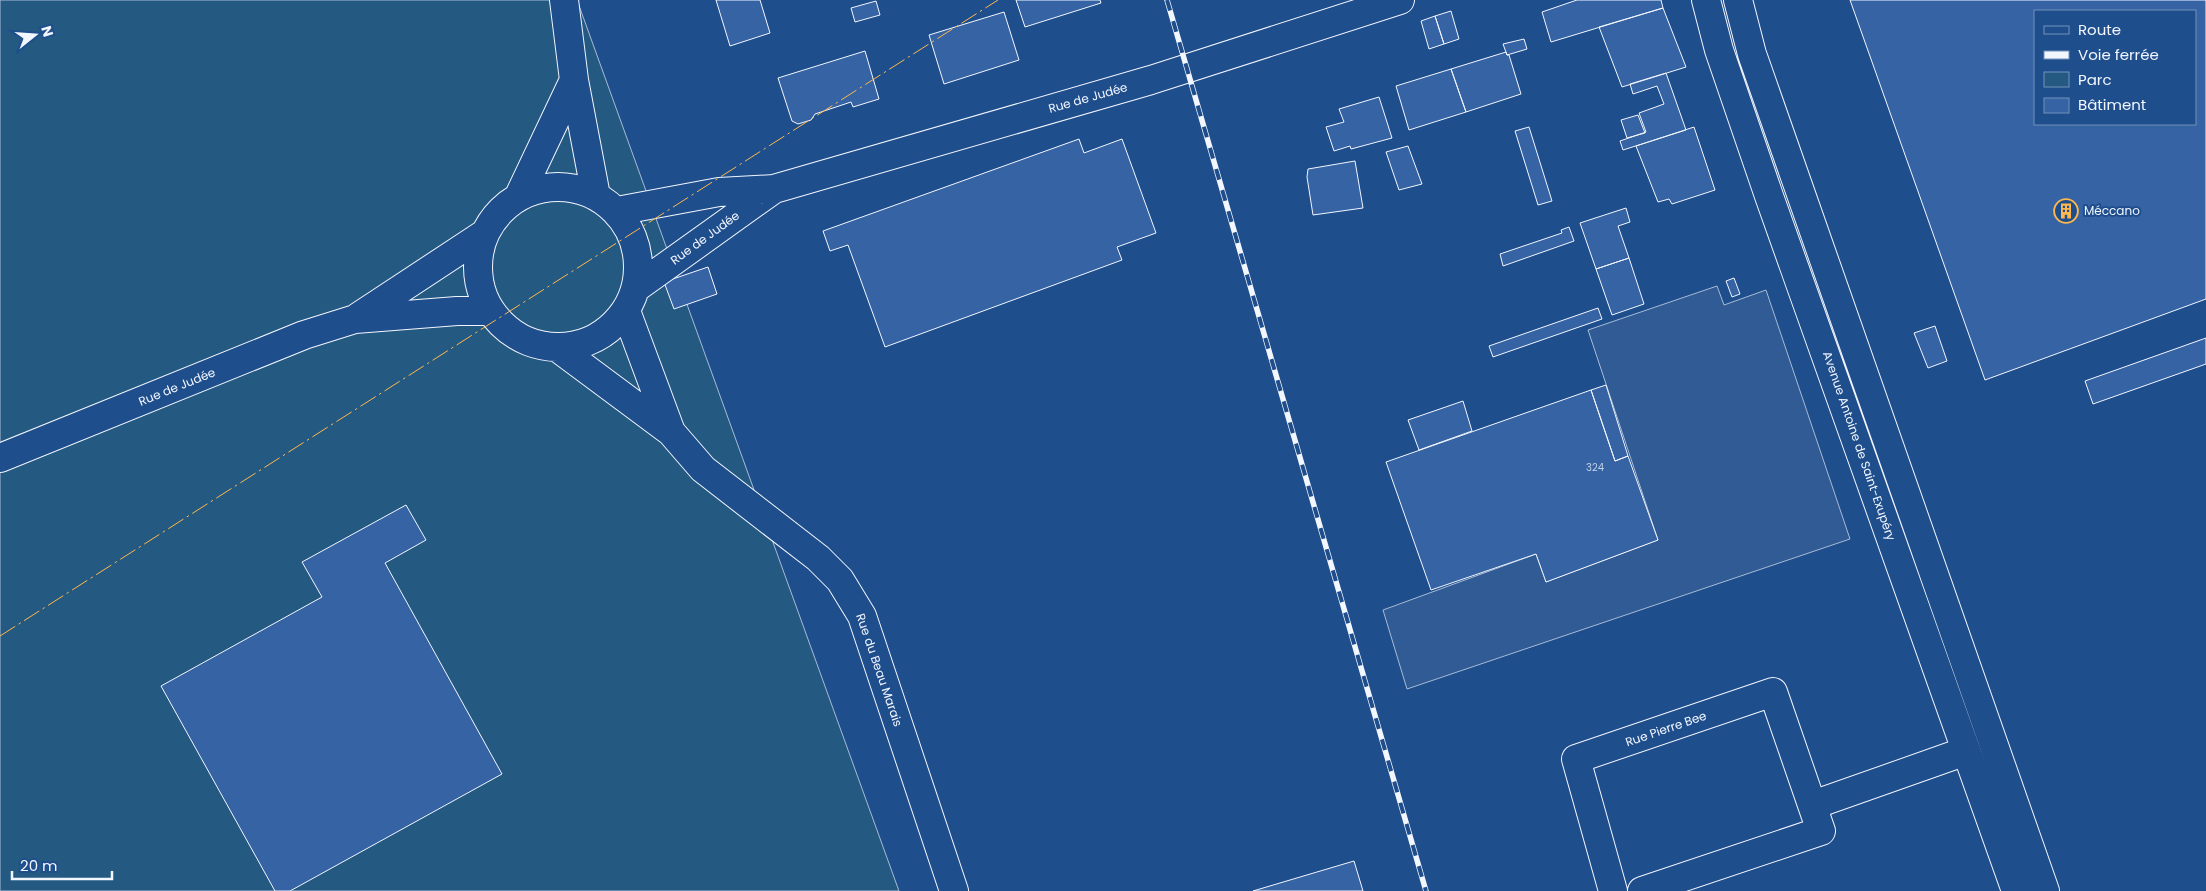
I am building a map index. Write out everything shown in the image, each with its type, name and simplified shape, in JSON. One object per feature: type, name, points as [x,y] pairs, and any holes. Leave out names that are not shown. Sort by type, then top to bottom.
[{"type":"street","points":[[564,0],[574,80],[607,204],[632,234],[639,260],[637,287],[626,312],[608,331],[584,344],[558,348],[532,343],[508,331],[490,311],[480,287],[478,260],[484,234],[498,212],[519,196],[544,187],[571,187],[607,204]]},
{"type":"street","name":"Rue de Judée","points":[[607,204],[720,192],[774,189],[1151,80],[1400,0]]},
{"type":"street","name":"Avenue Antoine de Saint-Exupéry","points":[[1706,0],[1719,50],[1769,196],[2016,891]]},
{"type":"street","points":[[1738,0],[1755,63],[2045,891]]},
{"type":"street","points":[[519,196],[574,80]]},
{"type":"street","name":"Rue de Judée","points":[[637,287],[774,189]]},
{"type":"street","name":"Rue de Judée","points":[[355,319],[484,234]]},
{"type":"street","name":"Rue de Judée","points":[[0,458],[304,335],[355,319],[457,311],[490,311]]},
{"type":"street","name":"Rue du Beau Marais","points":[[626,312],[671,432]]},
{"type":"street","name":"Rue du Beau Marais","points":[[558,348],[671,432],[703,469],[818,558],[840,580],[862,616],[954,891]]},
{"type":"street","name":"Rue Pierre Bee","points":[[1612,891],[1576,760],[1773,692],[1821,831],[1642,891]]},
{"type":"street","points":[[1813,805],[1966,751]]},
{"type":"green space","points":[[0,0],[577,0],[899,891],[0,891]]},
{"type":"shaded area","points":[[1717,286],[1724,305],[1766,290],[1850,539],[1407,689],[1383,610],[1536,554],[1546,582],[1658,540],[1588,330]]},
{"type":"building","points":[[716,0],[760,0],[770,33],[730,46]]},
{"type":"building","points":[[1016,0],[1100,0],[1101,3],[1025,27]]},
{"type":"building","points":[[1577,0],[1661,0],[1663,8],[1551,42],[1542,12]]},
{"type":"building","name":"Méccano","points":[[1850,0],[2206,0],[2206,299],[1985,380]]},
{"type":"building","points":[[876,1],[880,15],[855,22],[851,8]]},
{"type":"building","points":[[1663,8],[1686,67],[1622,87],[1599,27]]},
{"type":"building","points":[[1451,11],[1459,39],[1444,44],[1435,16]]},
{"type":"building","points":[[1004,12],[1019,60],[944,84],[929,35]]},
{"type":"building","points":[[1435,16],[1444,44],[1429,49],[1421,21]]},
{"type":"building","points":[[1524,39],[1527,49],[1507,55],[1503,44]]},
{"type":"building","points":[[865,51],[879,99],[853,107],[851,102],[815,114],[811,120],[798,124],[792,121],[778,78]]},
{"type":"building","points":[[1506,52],[1509,55],[1521,94],[1466,112],[1451,69]]},
{"type":"building","points":[[1451,69],[1466,112],[1409,130],[1396,86]]},
{"type":"building","points":[[1666,73],[1686,130],[1623,150],[1620,141],[1646,132],[1639,113],[1664,104],[1657,86],[1633,94],[1630,84]]},
{"type":"building","points":[[1379,97],[1392,138],[1351,149],[1350,146],[1334,151],[1326,127],[1344,122],[1339,109]]},
{"type":"building","points":[[1638,115],[1645,133],[1627,138],[1621,120]]},
{"type":"building","points":[[1529,127],[1552,201],[1538,205],[1515,131]]},
{"type":"building","points":[[1694,127],[1715,190],[1672,204],[1669,199],[1658,202],[1636,146]]},
{"type":"building","points":[[1079,139],[1084,153],[1122,139],[1156,233],[1117,247],[1122,260],[885,347],[848,245],[830,251],[823,231]]},
{"type":"building","points":[[1408,146],[1422,184],[1399,190],[1386,152]]},
{"type":"building","points":[[1355,161],[1363,208],[1313,215],[1307,177],[1308,169]]},
{"type":"building","points":[[1626,208],[1630,222],[1618,226],[1629,258],[1596,269],[1580,223]]},
{"type":"building","points":[[1569,227],[1574,241],[1503,266],[1500,254],[1562,233],[1561,230]]},
{"type":"building","points":[[1629,258],[1644,304],[1612,315],[1596,269]]},
{"type":"building","points":[[708,267],[717,294],[674,309],[664,282]]},
{"type":"building","points":[[1734,278],[1740,294],[1732,297],[1726,281]]},
{"type":"building","points":[[1598,308],[1602,319],[1493,357],[1489,346]]},
{"type":"building","points":[[1935,326],[1947,361],[1928,368],[1914,333]]},
{"type":"building","points":[[2206,338],[2206,364],[2093,404],[2085,381]]},
{"type":"building","points":[[1606,385],[1628,456],[1615,461],[1591,390]]},
{"type":"building","points":[[1591,390],[1615,461],[1628,456],[1658,540],[1546,582],[1536,554],[1431,590],[1386,462]]},
{"type":"building","points":[[1463,401],[1472,431],[1419,450],[1408,420]]},
{"type":"building","points":[[406,505],[426,540],[385,563],[502,774],[290,891],[275,891],[161,686],[322,597],[302,562]]},
{"type":"building","points":[[1354,861],[1363,891],[1253,891]]},
{"type":"railway","points":[[1167,0],[1426,891]]},
{"type":"power","points":[[0,636],[998,0]]},
{"type":"place","name":"Méccano","points":[[2066,211]]}]
